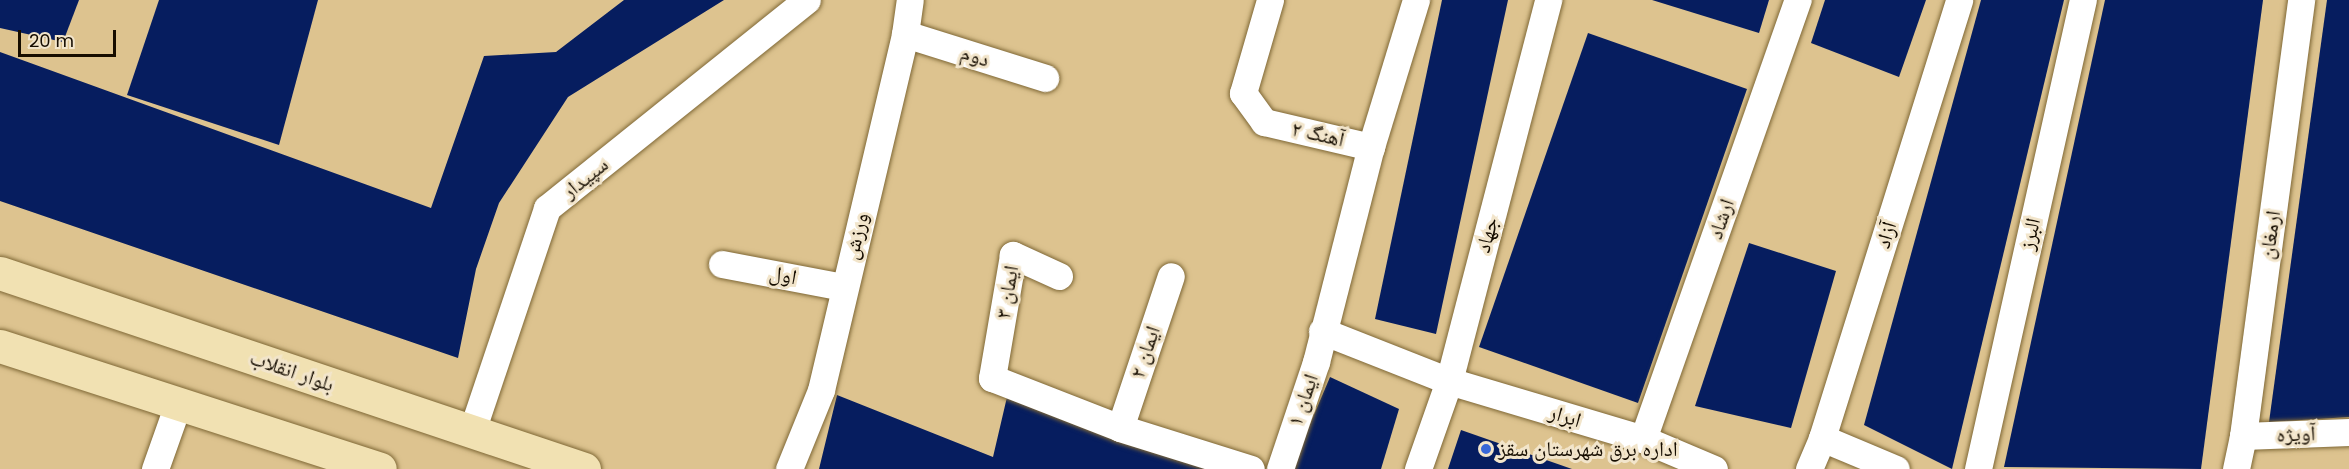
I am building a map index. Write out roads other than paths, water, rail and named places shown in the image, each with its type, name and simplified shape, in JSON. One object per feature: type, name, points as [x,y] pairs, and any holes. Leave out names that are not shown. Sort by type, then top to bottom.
[{"type":"main road","name":"بلوار انقلاب","points":[[0,273],[584,469]]},
{"type":"main road","points":[[0,346],[370,467]]},
{"type":"street","name":"سپیدار","points":[[472,431],[547,208],[807,0]]},
{"type":"street","name":"ورزش","points":[[789,469],[821,390],[843,287],[905,34],[910,0]]},
{"type":"street","name":"آهنگ ۲","points":[[1270,0],[1243,93],[1264,122],[1371,147]]},
{"type":"street","name":"ایمان ۱","points":[[1280,469],[1316,362],[1322,331],[1371,147],[1416,0]]},
{"type":"street","name":"جهاد","points":[[1418,469],[1449,381],[1548,0]]},
{"type":"street","name":"ارشاد","points":[[1643,439],[1798,0]]},
{"type":"street","name":"آزاد","points":[[1809,469],[1822,438],[1959,0]]},
{"type":"street","name":"البرز","points":[[1978,469],[2083,0]]},
{"type":"street","name":"ارمغان","points":[[2235,469],[2243,436],[2301,0]]},
{"type":"street","name":"دوم","points":[[905,34],[1045,78]]},
{"type":"street","name":"ایمان ۳","points":[[1059,276],[1013,255],[992,378],[1120,428]]},
{"type":"street","name":"اول","points":[[722,264],[843,287]]},
{"type":"street","name":"ایمان ۲","points":[[1120,428],[1171,276]]},
{"type":"street","name":"ابرار","points":[[1322,331],[1449,381],[1643,439],[1714,469]]},
{"type":"street","points":[[155,469],[178,404]]},
{"type":"street","points":[[1120,428],[1251,469]]},
{"type":"street","name":"آویژه","points":[[2243,436],[2349,432]]},
{"type":"street","points":[[1822,438],[1896,469]]},
{"type":"place","name":"اداره برق شهرستان سقز","points":[[1486,449]]}]
